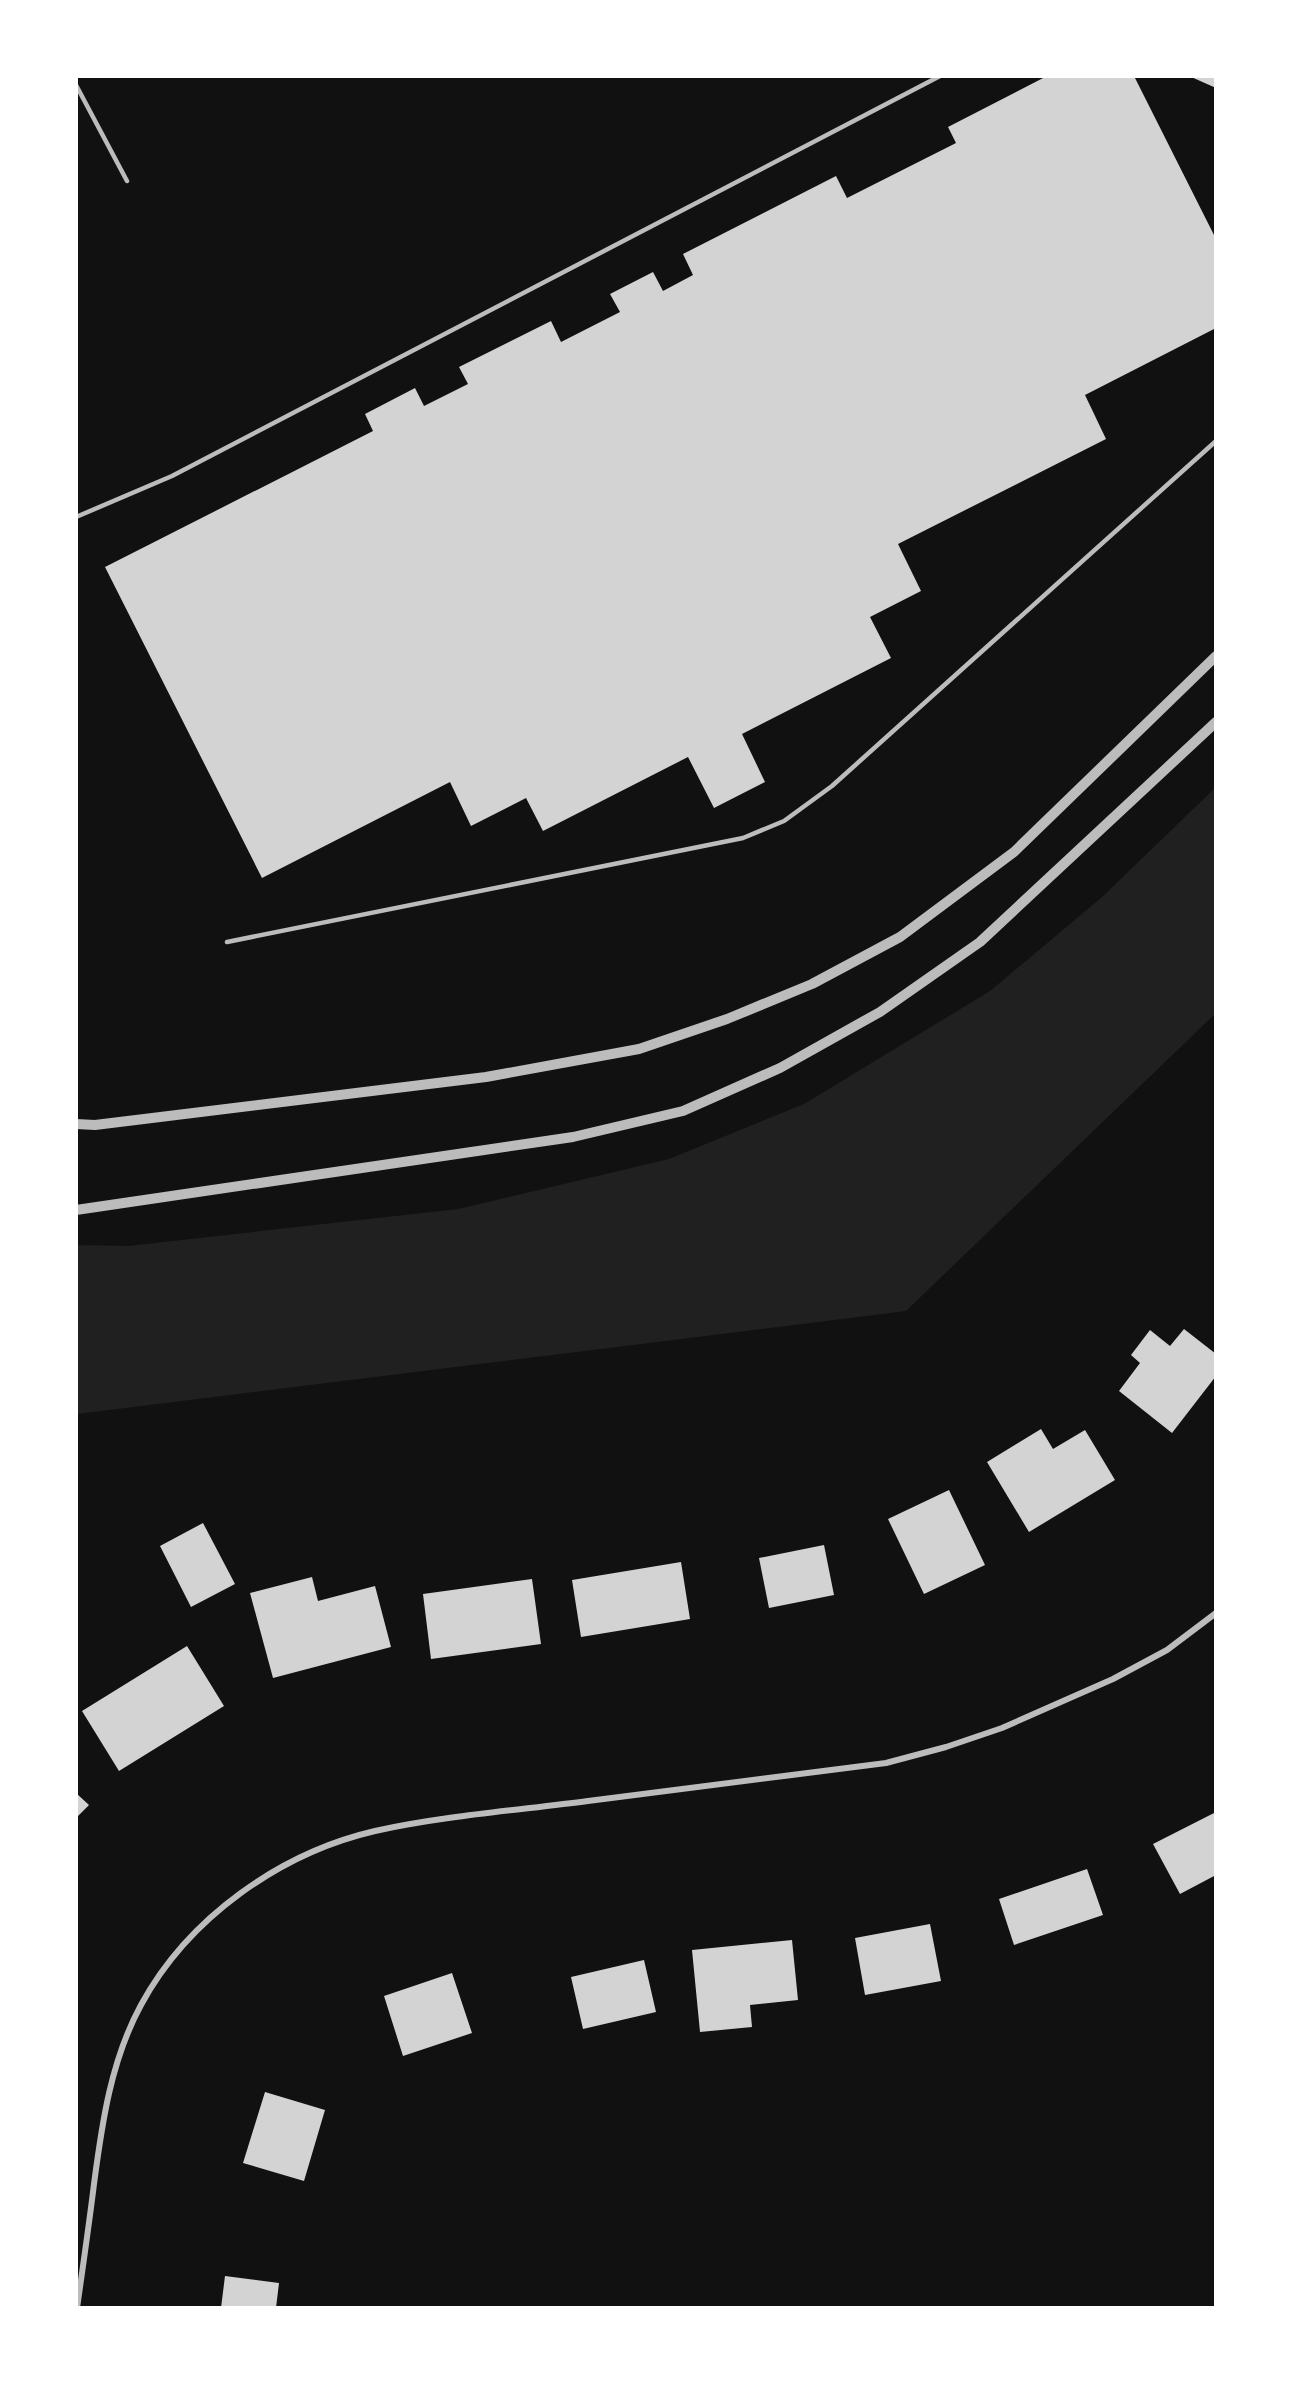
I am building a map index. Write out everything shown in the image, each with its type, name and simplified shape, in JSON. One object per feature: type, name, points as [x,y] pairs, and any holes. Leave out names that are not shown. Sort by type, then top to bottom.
[{"type":"street","points":[[76,1124],[96,1125],[486,1077],[639,1049],[727,1019],[812,984],[900,937],[1014,852],[1215,656]]},
{"type":"street","points":[[76,1210],[573,1137],[683,1111],[780,1068],[870,1018],[980,942],[1215,722]]},
{"type":"street","points":[[77,2307],[100,2137],[122,2048],[141,2004],[165,1968],[195,1931],[230,1902],[270,1874],[322,1848],[375,1831],[886,1763],[946,1747],[1002,1728],[1113,1679],[1167,1650],[1215,1613]]},
{"type":"lane","points":[[76,517],[172,476],[940,76]]},
{"type":"lane","points":[[76,86],[127,181]]},
{"type":"lane","points":[[227,942],[743,838],[784,821],[831,786],[1215,441]]},
{"type":"shaded area","points":[[1215,788],[1215,1014],[906,1311],[77,1414],[77,1245],[128,1246],[458,1209],[669,1159],[804,1104],[990,991],[1101,898]]},
{"type":"building","points":[[1047,76],[1134,76],[1216,239],[1216,328],[1085,395],[1106,439],[898,544],[921,591],[870,617],[891,658],[742,734],[765,782],[714,808],[688,757],[543,831],[526,798],[471,826],[450,782],[262,878],[105,567],[373,431],[365,414],[415,388],[424,406],[468,384],[459,367],[551,321],[561,342],[620,312],[610,294],[653,272],[663,291],[693,275],[683,254],[836,176],[847,198],[956,143],[948,127]]},
{"type":"building","points":[[1189,76],[1216,76],[1216,88]]},
{"type":"building","points":[[1184,1329],[1216,1354],[1216,1376],[1172,1433],[1119,1391],[1140,1363],[1131,1355],[1150,1330],[1170,1346]]},
{"type":"building","points":[[1041,1429],[1053,1449],[1085,1430],[1115,1480],[1029,1532],[987,1462]]},
{"type":"building","points":[[949,1490],[985,1565],[924,1594],[888,1519]]},
{"type":"building","points":[[203,1523],[235,1584],[191,1607],[160,1546]]},
{"type":"building","points":[[824,1545],[834,1595],[769,1608],[759,1558]]},
{"type":"building","points":[[681,1562],[690,1619],[581,1637],[572,1580]]},
{"type":"building","points":[[312,1577],[318,1601],[375,1586],[391,1647],[273,1678],[250,1593]]},
{"type":"building","points":[[532,1579],[541,1644],[431,1659],[423,1594]]},
{"type":"building","points":[[187,1646],[224,1706],[119,1771],[82,1711]]},
{"type":"building","points":[[76,1793],[89,1805],[76,1818]]},
{"type":"building","points":[[1216,1812],[1216,1875],[1180,1894],[1153,1844]]},
{"type":"building","points":[[1087,1869],[1103,1915],[1014,1945],[999,1899]]},
{"type":"building","points":[[930,1924],[941,1981],[865,1995],[855,1938]]},
{"type":"building","points":[[792,1940],[798,2000],[750,2005],[752,2027],[700,2032],[692,1950]]},
{"type":"building","points":[[644,1960],[656,2012],[583,2029],[571,1977]]},
{"type":"building","points":[[452,1973],[472,2033],[403,2056],[384,1996]]},
{"type":"building","points":[[265,2092],[325,2110],[304,2181],[243,2163]]},
{"type":"building","points":[[225,2276],[279,2283],[276,2308],[221,2308]]}]
